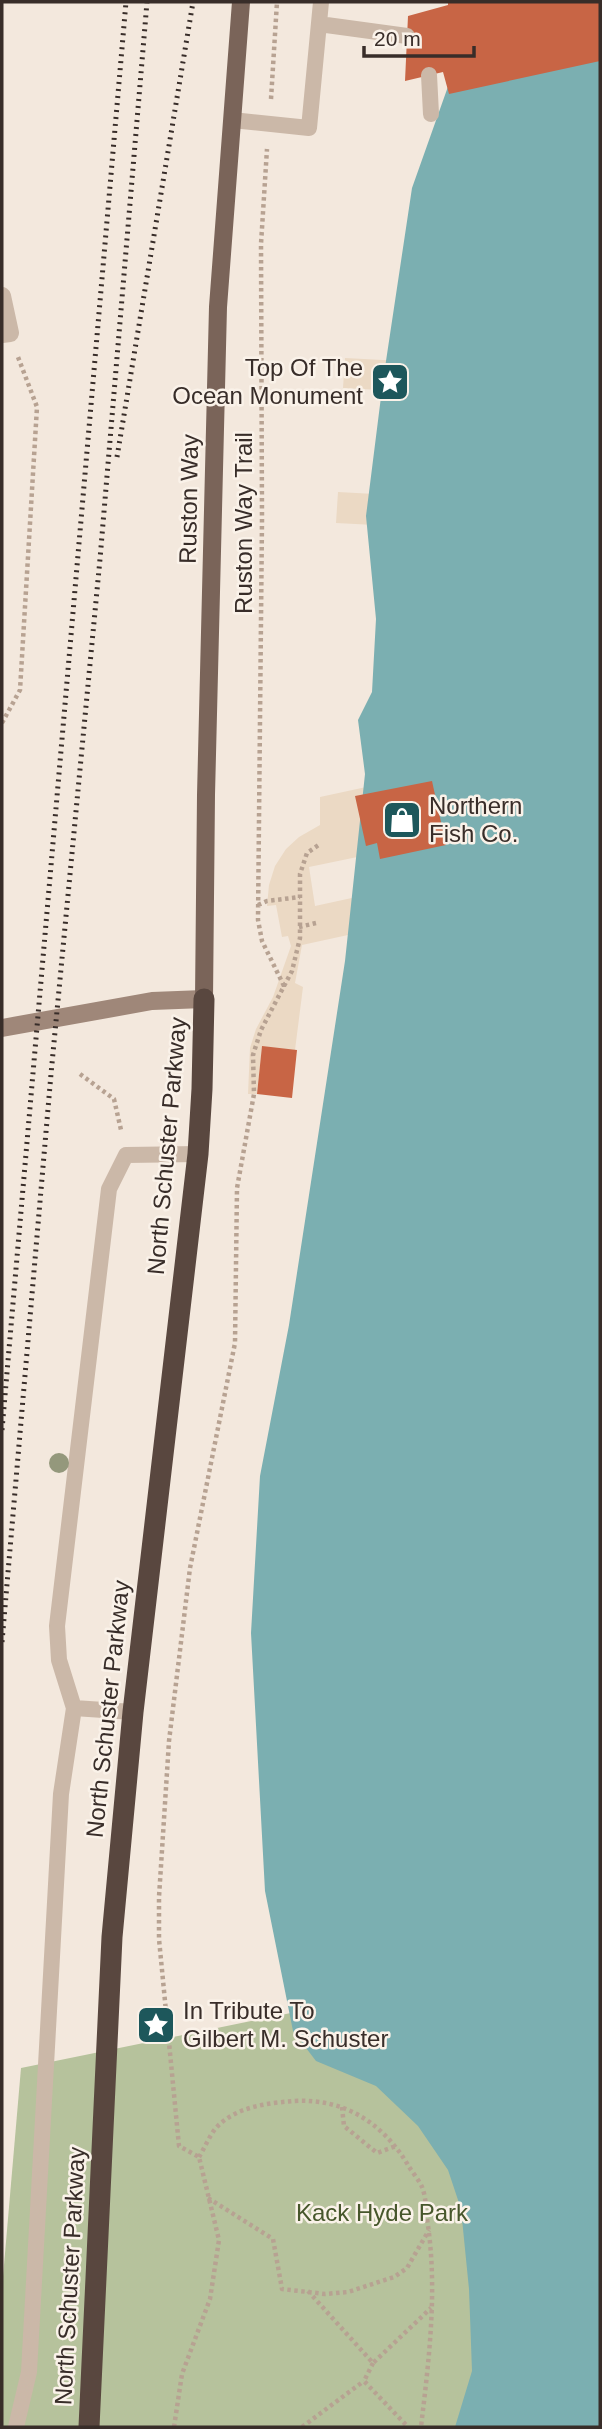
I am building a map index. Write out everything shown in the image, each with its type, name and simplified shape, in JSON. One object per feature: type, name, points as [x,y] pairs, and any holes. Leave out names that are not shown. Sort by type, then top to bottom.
[{"type":"highway","name":"North Schuster Parkway","points":[[89,2427],[112,1937],[133,1712],[198,1154],[204,999]]},
{"type":"main road","name":"Ruston Way","points":[[204,999],[218,307],[241,2]]},
{"type":"street","points":[[2,296],[6,334]]},
{"type":"street","points":[[2,1028],[152,1001],[204,999]]},
{"type":"lane","points":[[232,120],[309,128],[321,2]]},
{"type":"lane","points":[[319,23],[407,36]]},
{"type":"lane","points":[[429,75],[431,114]]},
{"type":"lane","points":[[16,2427],[29,2372],[61,1794],[74,1707],[59,1660],[57,1626],[109,1189],[126,1155],[198,1154]]},
{"type":"lane","points":[[74,1707],[133,1712]]},
{"type":"path","name":"Ruston Way Trail","points":[[277,2],[261,244],[262,520],[258,919],[262,941],[284,986]]},
{"type":"path","points":[[2,723],[20,690],[37,407],[6,334]]},
{"type":"path","points":[[200,2157],[179,2146],[162,1983],[159,1907],[169,1741],[190,1567],[234,1343],[237,1188],[254,1094],[253,1055],[261,1030],[292,971],[300,938],[300,874],[307,853],[320,844]]},
{"type":"path","points":[[258,905],[300,897]]},
{"type":"path","points":[[299,927],[316,923]]},
{"type":"path","points":[[80,1074],[114,1099],[126,1155]]},
{"type":"path","points":[[174,2427],[182,2374],[210,2300],[219,2240],[207,2197],[200,2157],[215,2129],[240,2111],[273,2102],[307,2100],[342,2106],[373,2122],[396,2146],[422,2188],[429,2230],[431,2308],[430,2351],[421,2427]]},
{"type":"path","points":[[342,2106],[344,2126],[377,2153],[396,2146]]},
{"type":"path","points":[[207,2197],[273,2239],[282,2289],[325,2294],[348,2292],[394,2277],[407,2268],[429,2230]]},
{"type":"path","points":[[308,2291],[373,2362]]},
{"type":"path","points":[[302,2427],[364,2381],[373,2362],[431,2308]]},
{"type":"path","points":[[364,2381],[408,2427]]},
{"type":"green space","name":"Kack Hyde Park","points":[[600,1950],[569,2427],[2,2427],[2,2288],[21,2068]]},
{"type":"shaded area","points":[[345,358],[514,367],[490,531],[336,523],[338,492],[466,499],[488,396],[343,388]]},
{"type":"shaded area","points":[[445,770],[459,836],[309,867],[315,906],[600,844],[600,880],[302,945],[295,983],[303,987],[295,1050],[262,1047],[257,1094],[248,1094],[250,1048],[256,1029],[273,997],[291,946],[288,936],[282,937],[276,905],[267,906],[269,885],[275,866],[286,849],[299,837],[320,825],[320,797]]},
{"type":"water","points":[[478,2],[600,2],[600,2427],[455,2427],[472,2371],[469,2289],[461,2209],[448,2170],[418,2126],[376,2086],[316,2061],[293,2031],[265,1891],[251,1633],[260,1476],[289,1325],[345,961],[365,774],[358,720],[372,692],[376,619],[366,516],[383,381],[412,188]]},
{"type":"building","points":[[448,2],[600,2],[600,61],[449,94],[443,72],[405,81],[408,16],[448,5]]},
{"type":"building","points":[[432,781],[446,845],[380,859],[377,843],[366,846],[355,796]]},
{"type":"building","points":[[262,1046],[297,1050],[292,1098],[257,1094]]},
{"type":"railway","points":[[2,1430],[126,2]]},
{"type":"railway","points":[[2,1642],[51,1074],[100,559],[147,2]]},
{"type":"railway","points":[[117,457],[193,2]]},
{"type":"place","name":"Top Of The Ocean Monument","points":[[390,382]]},
{"type":"place","name":"Northern Fish Co.","points":[[402,820]]},
{"type":"place","name":"In Tribute To Gilbert M. Schuster","points":[[156,2025]]}]
